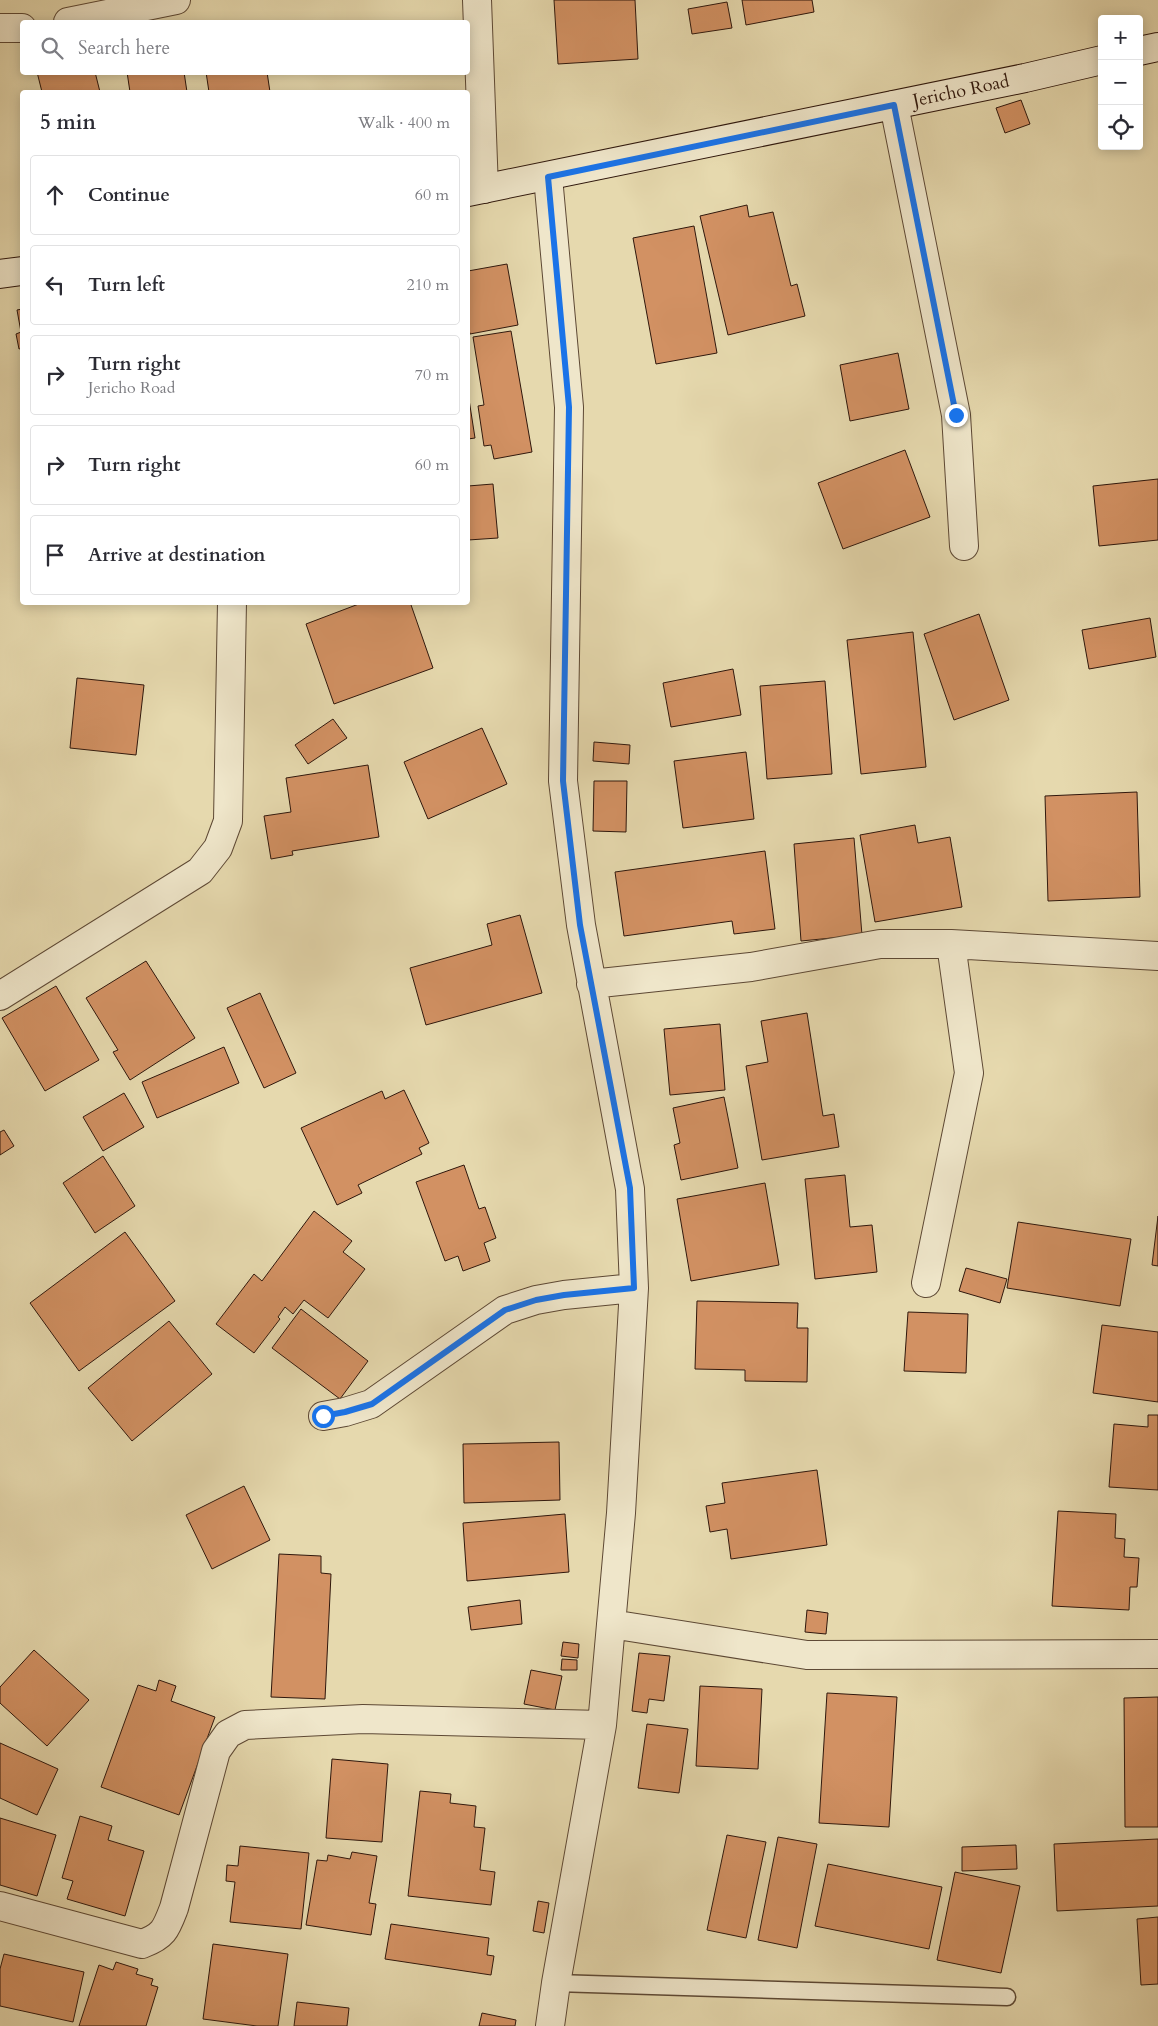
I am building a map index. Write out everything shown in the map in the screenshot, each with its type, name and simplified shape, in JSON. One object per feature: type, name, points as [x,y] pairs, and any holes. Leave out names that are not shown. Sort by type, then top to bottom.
[{"type":"street","points":[[78,20],[176,0]]},
{"type":"street","points":[[476,191],[478,0]]},
{"type":"street","points":[[0,28],[20,28]]},
{"type":"street","points":[[1143,50],[1158,47]]},
{"type":"street","name":"Jericho Road","points":[[476,191],[1098,61]]},
{"type":"street","points":[[894,105],[956,415],[964,546]]},
{"type":"street","points":[[548,177],[569,407],[563,781],[580,925],[630,1188],[634,1288],[621,1513],[602,1725],[556,1982],[550,2026]]},
{"type":"street","points":[[0,274],[20,270]]},
{"type":"street","points":[[0,996],[200,871],[218,848],[228,821],[232,605]]},
{"type":"street","points":[[592,984],[751,967],[880,944],[950,944],[1158,956]]},
{"type":"street","points":[[926,1283],[969,1073],[950,944]]},
{"type":"street","points":[[323,1416],[372,1404],[505,1310],[536,1300],[564,1295],[634,1288]]},
{"type":"street","points":[[611,1624],[807,1656],[1158,1654]]},
{"type":"street","points":[[0,1906],[142,1944],[159,1936],[168,1925],[174,1908],[216,1751],[228,1734],[244,1725],[363,1719],[602,1725]]},
{"type":"lane","points":[[556,1982],[1007,1997]]},
{"type":"building","points":[[554,0],[635,0],[638,59],[558,64]]},
{"type":"building","points":[[742,0],[812,0],[814,12],[746,25]]},
{"type":"building","points":[[727,2],[732,28],[692,34],[688,9]]},
{"type":"building","points":[[38,75],[96,75],[100,90],[42,90]]},
{"type":"building","points":[[127,75],[184,75],[187,90],[130,90]]},
{"type":"building","points":[[206,75],[267,75],[270,90],[209,90]]},
{"type":"building","points":[[1021,100],[1030,124],[1005,133],[996,108]]},
{"type":"building","points":[[747,205],[749,217],[773,212],[791,286],[797,284],[805,316],[728,335],[700,216]]},
{"type":"building","points":[[694,226],[717,353],[656,364],[633,238]]},
{"type":"building","points":[[507,264],[518,325],[470,334],[470,271]]},
{"type":"building","points":[[20,309],[20,326],[17,310]]},
{"type":"building","points":[[511,331],[532,452],[494,459],[491,445],[484,446],[478,406],[484,405],[473,337]]},
{"type":"building","points":[[20,332],[19,349],[16,334]]},
{"type":"building","points":[[898,353],[909,409],[850,421],[840,365]]},
{"type":"building","points":[[470,406],[475,438],[470,439]]},
{"type":"building","points":[[905,450],[930,517],[843,549],[818,483]]},
{"type":"building","points":[[1158,479],[1158,540],[1099,546],[1093,486]]},
{"type":"building","points":[[493,484],[498,538],[470,540],[470,486]]},
{"type":"building","points":[[356,605],[411,605],[433,668],[334,704],[306,624]]},
{"type":"building","points":[[979,614],[1009,700],[954,720],[924,634]]},
{"type":"building","points":[[1150,618],[1156,657],[1089,669],[1082,630]]},
{"type":"building","points":[[913,632],[926,767],[861,774],[847,640]]},
{"type":"building","points":[[733,669],[741,715],[671,727],[663,683]]},
{"type":"building","points":[[77,678],[144,685],[136,755],[70,748]]},
{"type":"building","points":[[825,681],[832,774],[767,779],[760,686]]},
{"type":"building","points":[[333,719],[347,738],[308,764],[295,745]]},
{"type":"building","points":[[482,728],[507,784],[428,819],[404,762]]},
{"type":"building","points":[[594,742],[630,745],[629,764],[593,761]]},
{"type":"building","points":[[746,752],[754,819],[683,828],[674,761]]},
{"type":"building","points":[[368,765],[379,837],[292,851],[293,855],[271,859],[264,816],[291,812],[286,778]]},
{"type":"building","points":[[594,781],[627,781],[626,832],[593,831]]},
{"type":"building","points":[[1137,792],[1140,897],[1048,901],[1045,796]]},
{"type":"building","points":[[915,825],[918,843],[950,837],[962,907],[875,922],[860,835]]},
{"type":"building","points":[[854,838],[862,935],[801,941],[794,844]]},
{"type":"building","points":[[765,851],[775,929],[734,934],[732,921],[624,936],[615,872]]},
{"type":"building","points":[[520,915],[542,993],[426,1025],[410,968],[492,945],[487,924]]},
{"type":"building","points":[[146,961],[195,1038],[130,1080],[113,1052],[118,1050],[86,998]]},
{"type":"building","points":[[56,986],[99,1060],[45,1091],[2,1018]]},
{"type":"building","points":[[260,993],[296,1073],[264,1088],[227,1008]]},
{"type":"building","points":[[807,1013],[823,1116],[834,1114],[839,1147],[762,1160],[746,1066],[768,1062],[761,1021]]},
{"type":"building","points":[[720,1024],[725,1090],[670,1095],[664,1029]]},
{"type":"building","points":[[224,1047],[239,1083],[157,1118],[142,1082]]},
{"type":"building","points":[[404,1090],[429,1143],[419,1148],[422,1154],[358,1185],[362,1193],[337,1205],[301,1128],[382,1091],[385,1099]]},
{"type":"building","points":[[124,1093],[144,1127],[103,1151],[83,1117]]},
{"type":"building","points":[[724,1097],[738,1168],[681,1180],[674,1145],[680,1143],[673,1108]]},
{"type":"building","points":[[4,1130],[14,1146],[0,1155],[0,1132]]},
{"type":"building","points":[[103,1156],[135,1206],[95,1233],[63,1183]]},
{"type":"building","points":[[464,1165],[479,1209],[485,1207],[496,1238],[484,1243],[490,1261],[463,1271],[458,1256],[445,1261],[416,1182]]},
{"type":"building","points":[[845,1175],[850,1227],[872,1225],[877,1272],[815,1279],[805,1179]]},
{"type":"building","points":[[765,1183],[779,1265],[691,1281],[677,1199]]},
{"type":"building","points":[[314,1211],[352,1241],[343,1252],[365,1269],[328,1318],[304,1300],[293,1314],[285,1307],[278,1317],[280,1319],[254,1353],[216,1324],[254,1274],[262,1281]]},
{"type":"building","points":[[1158,1216],[1158,1266],[1152,1265]]},
{"type":"building","points":[[1018,1222],[1131,1239],[1120,1306],[1007,1288]]},
{"type":"building","points":[[125,1232],[175,1301],[79,1371],[30,1303]]},
{"type":"building","points":[[966,1268],[1007,1279],[1000,1303],[959,1291]]},
{"type":"building","points":[[697,1301],[798,1303],[797,1328],[808,1328],[807,1382],[745,1381],[745,1370],[695,1369]]},
{"type":"building","points":[[301,1309],[368,1361],[340,1399],[272,1348]]},
{"type":"building","points":[[908,1312],[968,1314],[966,1373],[904,1371]]},
{"type":"building","points":[[169,1321],[212,1374],[132,1441],[88,1388]]},
{"type":"building","points":[[1102,1325],[1158,1332],[1158,1402],[1093,1393]]},
{"type":"building","points":[[1148,1415],[1158,1415],[1158,1490],[1109,1487],[1114,1424],[1148,1427]]},
{"type":"building","points":[[559,1442],[560,1500],[464,1503],[463,1444]]},
{"type":"building","points":[[817,1470],[827,1545],[731,1559],[727,1529],[710,1532],[706,1506],[725,1503],[722,1483]]},
{"type":"building","points":[[244,1486],[270,1540],[212,1569],[186,1515]]},
{"type":"building","points":[[1058,1511],[1116,1514],[1115,1538],[1125,1539],[1124,1557],[1139,1558],[1137,1587],[1130,1587],[1129,1610],[1052,1606]]},
{"type":"building","points":[[565,1514],[569,1572],[467,1581],[463,1523]]},
{"type":"building","points":[[279,1554],[321,1556],[321,1573],[331,1574],[325,1699],[271,1697]]},
{"type":"building","points":[[520,1600],[522,1624],[471,1630],[468,1607]]},
{"type":"building","points":[[807,1610],[828,1613],[826,1634],[805,1632]]},
{"type":"building","points":[[563,1642],[579,1644],[578,1658],[561,1656]]},
{"type":"building","points":[[34,1650],[89,1700],[47,1746],[0,1703],[0,1687]]},
{"type":"building","points":[[639,1653],[670,1656],[664,1701],[649,1699],[647,1713],[632,1711]]},
{"type":"building","points":[[562,1659],[577,1660],[577,1670],[561,1670]]},
{"type":"building","points":[[531,1670],[562,1676],[555,1710],[524,1704]]},
{"type":"building","points":[[159,1680],[176,1686],[171,1701],[215,1717],[179,1815],[101,1787],[138,1685],[156,1691]]},
{"type":"building","points":[[700,1686],[762,1689],[758,1769],[696,1766]]},
{"type":"building","points":[[827,1693],[897,1697],[889,1827],[819,1823]]},
{"type":"building","points":[[1158,1697],[1158,1827],[1125,1827],[1124,1698]]},
{"type":"building","points":[[647,1724],[688,1729],[679,1793],[638,1788]]},
{"type":"building","points":[[0,1743],[58,1769],[37,1815],[0,1798]]},
{"type":"building","points":[[332,1759],[388,1764],[382,1842],[326,1838]]},
{"type":"building","points":[[420,1791],[451,1794],[450,1803],[476,1806],[474,1827],[485,1828],[480,1870],[495,1872],[491,1905],[408,1896]]},
{"type":"building","points":[[80,1816],[112,1826],[108,1840],[144,1851],[125,1916],[67,1899],[73,1881],[62,1878]]},
{"type":"building","points":[[0,1818],[56,1835],[37,1896],[0,1885]]},
{"type":"building","points":[[727,1835],[766,1842],[746,1938],[707,1930]]},
{"type":"building","points":[[778,1837],[817,1844],[797,1948],[758,1940]]},
{"type":"building","points":[[1158,1839],[1158,1906],[1057,1911],[1054,1844]]},
{"type":"building","points":[[1016,1845],[1017,1869],[962,1871],[962,1847]]},
{"type":"building","points":[[240,1846],[309,1853],[301,1929],[230,1922],[235,1882],[226,1881],[227,1865],[238,1866]]},
{"type":"building","points":[[352,1852],[377,1856],[369,1903],[376,1904],[371,1935],[306,1925],[317,1860],[327,1861],[328,1855],[350,1859]]},
{"type":"building","points":[[828,1864],[942,1887],[929,1949],[815,1926]]},
{"type":"building","points":[[955,1872],[1020,1886],[1001,1973],[937,1960]]},
{"type":"building","points":[[538,1901],[549,1903],[544,1933],[533,1931]]},
{"type":"building","points":[[1158,1917],[1158,1984],[1141,1985],[1137,1919]]},
{"type":"building","points":[[391,1924],[489,1938],[487,1955],[494,1956],[491,1975],[385,1959]]},
{"type":"building","points":[[213,1944],[288,1954],[278,2026],[257,2026],[203,2019]]},
{"type":"building","points":[[4,1954],[84,1972],[73,2022],[0,2006],[0,1969]]},
{"type":"building","points":[[116,1962],[138,1969],[136,1974],[153,1979],[151,1985],[158,1987],[146,2026],[79,2026],[99,1965],[113,1970]]},
{"type":"building","points":[[297,2002],[349,2008],[347,2026],[294,2026]]},
{"type":"building","points":[[482,2013],[516,2020],[515,2026],[479,2026]]},
{"type":"route","points":[[323,1416],[372,1404],[505,1310],[536,1300],[564,1295],[634,1288],[630,1188],[580,925],[563,781],[569,407],[548,177],[894,105],[956,415]]}]
